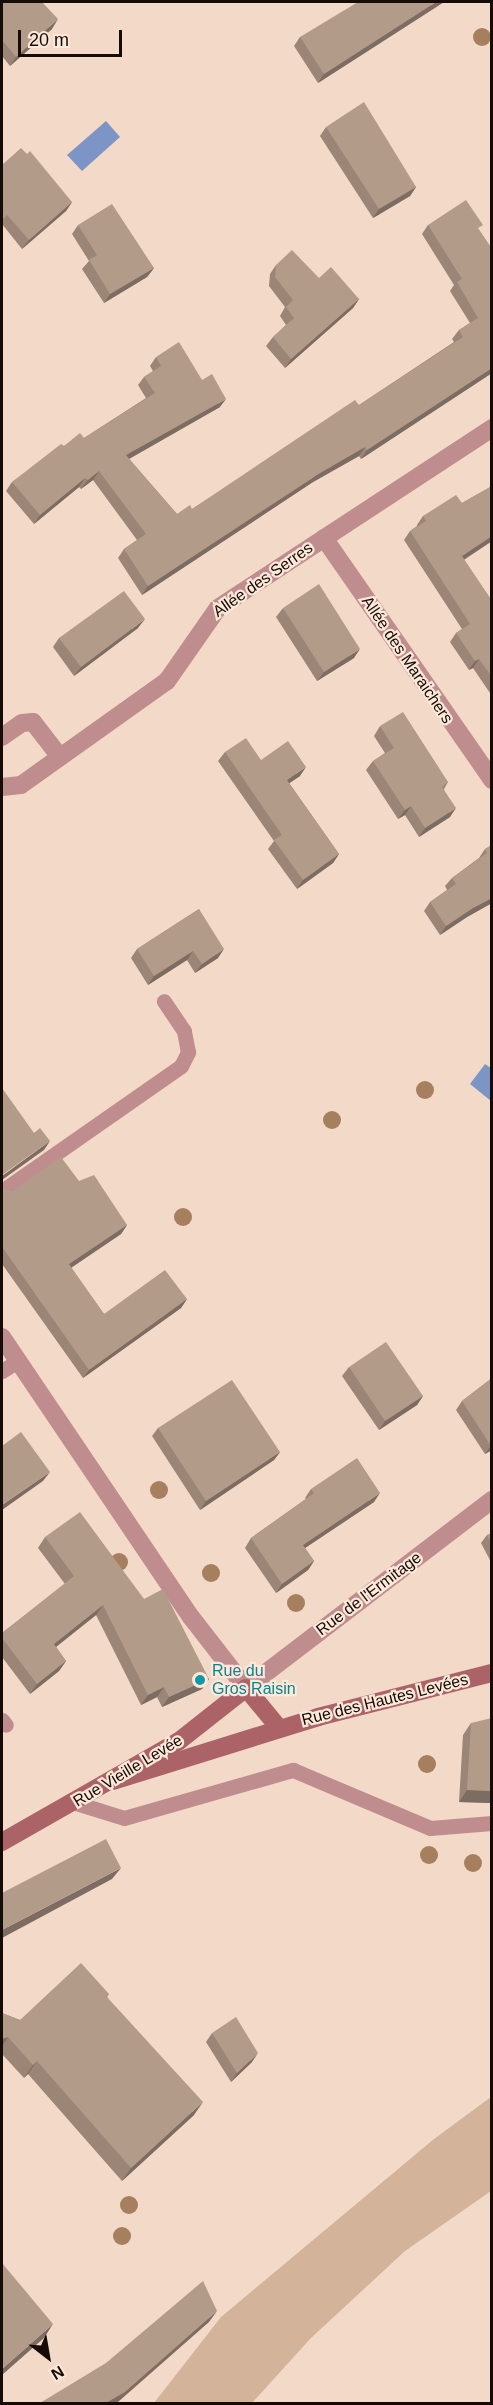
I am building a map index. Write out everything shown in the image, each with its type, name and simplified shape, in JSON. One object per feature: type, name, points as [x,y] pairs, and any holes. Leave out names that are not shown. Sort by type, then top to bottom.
[{"type":"street","name":"Allée des Serres","points":[[2,787],[21,785],[167,681],[218,608],[492,429]]},
{"type":"street","name":"Allée des Maraichers","points":[[324,538],[492,780]]},
{"type":"street","points":[[2,737],[22,723],[33,722],[60,757]]},
{"type":"street","points":[[2,1337],[191,1617],[246,1688]]},
{"type":"street","name":"Rue de l'Ermitage","points":[[246,1688],[492,1500]]},
{"type":"street","name":"Rue des Hautes Levées","points":[[113,1781],[279,1728],[492,1673]]},
{"type":"street","name":"Rue des Hautes Levées","points":[[246,1688],[279,1728]]},
{"type":"street","name":"Rue Vieille Levée","points":[[2,1842],[76,1803],[179,1742],[246,1688]]},
{"type":"lane","points":[[2,1191],[181,1066],[188,1052],[184,1031],[164,1000]]},
{"type":"lane","points":[[2,1371],[19,1360]]},
{"type":"lane","points":[[76,1803],[124,1818],[293,1770],[430,1828],[492,1823]]},
{"type":"shaded area","points":[[491,2097],[491,2191],[405,2251],[311,2338],[252,2403],[154,2403],[221,2317],[434,2139]]},
{"type":"water","points":[[106,121],[120,137],[82,171],[67,155]]},
{"type":"water","points":[[485,1064],[491,1068],[491,1101],[470,1084]]},
{"type":"building","points":[[2,2],[42,2],[58,19],[16,57],[2,40]]},
{"type":"building","points":[[358,2],[436,2],[324,74],[300,37]]},
{"type":"building","points":[[364,102],[416,187],[379,209],[326,127]]},
{"type":"building","points":[[21,148],[27,154],[30,151],[72,202],[29,240],[7,215],[2,220],[2,165]]},
{"type":"building","points":[[466,200],[483,225],[478,228],[492,249],[492,368],[367,450],[365,447],[320,473],[148,586],[124,549],[146,534],[99,471],[88,480],[85,478],[40,515],[12,482],[61,444],[64,446],[80,433],[84,438],[155,393],[144,377],[161,366],[156,357],[179,342],[202,380],[212,374],[226,399],[126,455],[177,514],[190,505],[192,509],[355,400],[359,405],[463,337],[459,330],[478,318],[457,282],[462,279],[428,225]]},
{"type":"building","points":[[112,204],[154,268],[110,294],[89,260],[97,255],[78,225]]},
{"type":"building","points":[[292,250],[319,278],[331,267],[359,299],[291,359],[273,337],[294,318],[286,307],[293,300],[275,277],[276,265]]},
{"type":"building","points":[[492,486],[492,536],[462,556],[492,601],[492,677],[479,659],[475,661],[456,633],[470,624],[410,531],[426,521],[423,516],[456,495],[462,503]]},
{"type":"building","points":[[319,584],[360,649],[324,672],[283,608]]},
{"type":"building","points":[[124,591],[145,619],[81,667],[59,638]]},
{"type":"building","points":[[403,712],[448,782],[442,787],[456,808],[425,828],[411,806],[405,810],[373,761],[394,748],[380,726]]},
{"type":"building","points":[[246,738],[261,760],[288,741],[306,767],[287,780],[339,854],[303,880],[274,840],[282,835],[225,752]]},
{"type":"building","points":[[492,845],[492,898],[446,926],[430,902],[456,884],[452,878],[487,853],[485,849]]},
{"type":"building","points":[[199,909],[224,949],[202,964],[193,951],[154,976],[137,949]]},
{"type":"building","points":[[2,1088],[34,1133],[40,1128],[50,1141],[2,1175]]},
{"type":"building","points":[[61,1157],[79,1181],[94,1175],[127,1225],[69,1264],[104,1314],[165,1270],[187,1299],[89,1370],[2,1247],[2,1188],[13,1191]]},
{"type":"building","points":[[386,1342],[423,1396],[385,1421],[349,1367]]},
{"type":"building","points":[[492,1378],[492,1446],[491,1446],[462,1401]]},
{"type":"building","points":[[232,1380],[280,1452],[206,1501],[158,1428]]},
{"type":"building","points":[[21,1432],[50,1472],[2,1505],[2,1446]]},
{"type":"building","points":[[357,1458],[380,1493],[303,1545],[314,1561],[282,1584],[251,1538],[314,1493],[311,1489]]},
{"type":"building","points":[[80,1512],[144,1599],[163,1589],[209,1679],[169,1697],[164,1687],[148,1695],[103,1605],[54,1644],[66,1661],[37,1684],[2,1638],[2,1633],[74,1576],[45,1537]]},
{"type":"building","points":[[492,1533],[492,1544],[487,1535]]},
{"type":"building","points":[[492,1718],[492,1791],[467,1790],[471,1723]]},
{"type":"building","points":[[106,1839],[121,1868],[2,1930],[2,1893]]},
{"type":"building","points":[[81,1963],[109,1994],[106,1996],[203,2102],[131,2168],[37,2061],[33,2065],[8,2037],[2,2039],[2,2013],[20,2020]]},
{"type":"building","points":[[236,2017],[258,2053],[237,2073],[212,2033]]},
{"type":"building","points":[[2,2263],[53,2324],[2,2369]]},
{"type":"building","points":[[203,2281],[217,2311],[125,2392],[106,2403],[40,2403],[106,2363]]},
{"type":"place","name":"Rue du Gros Raisin","points":[[200,1680]]}]
